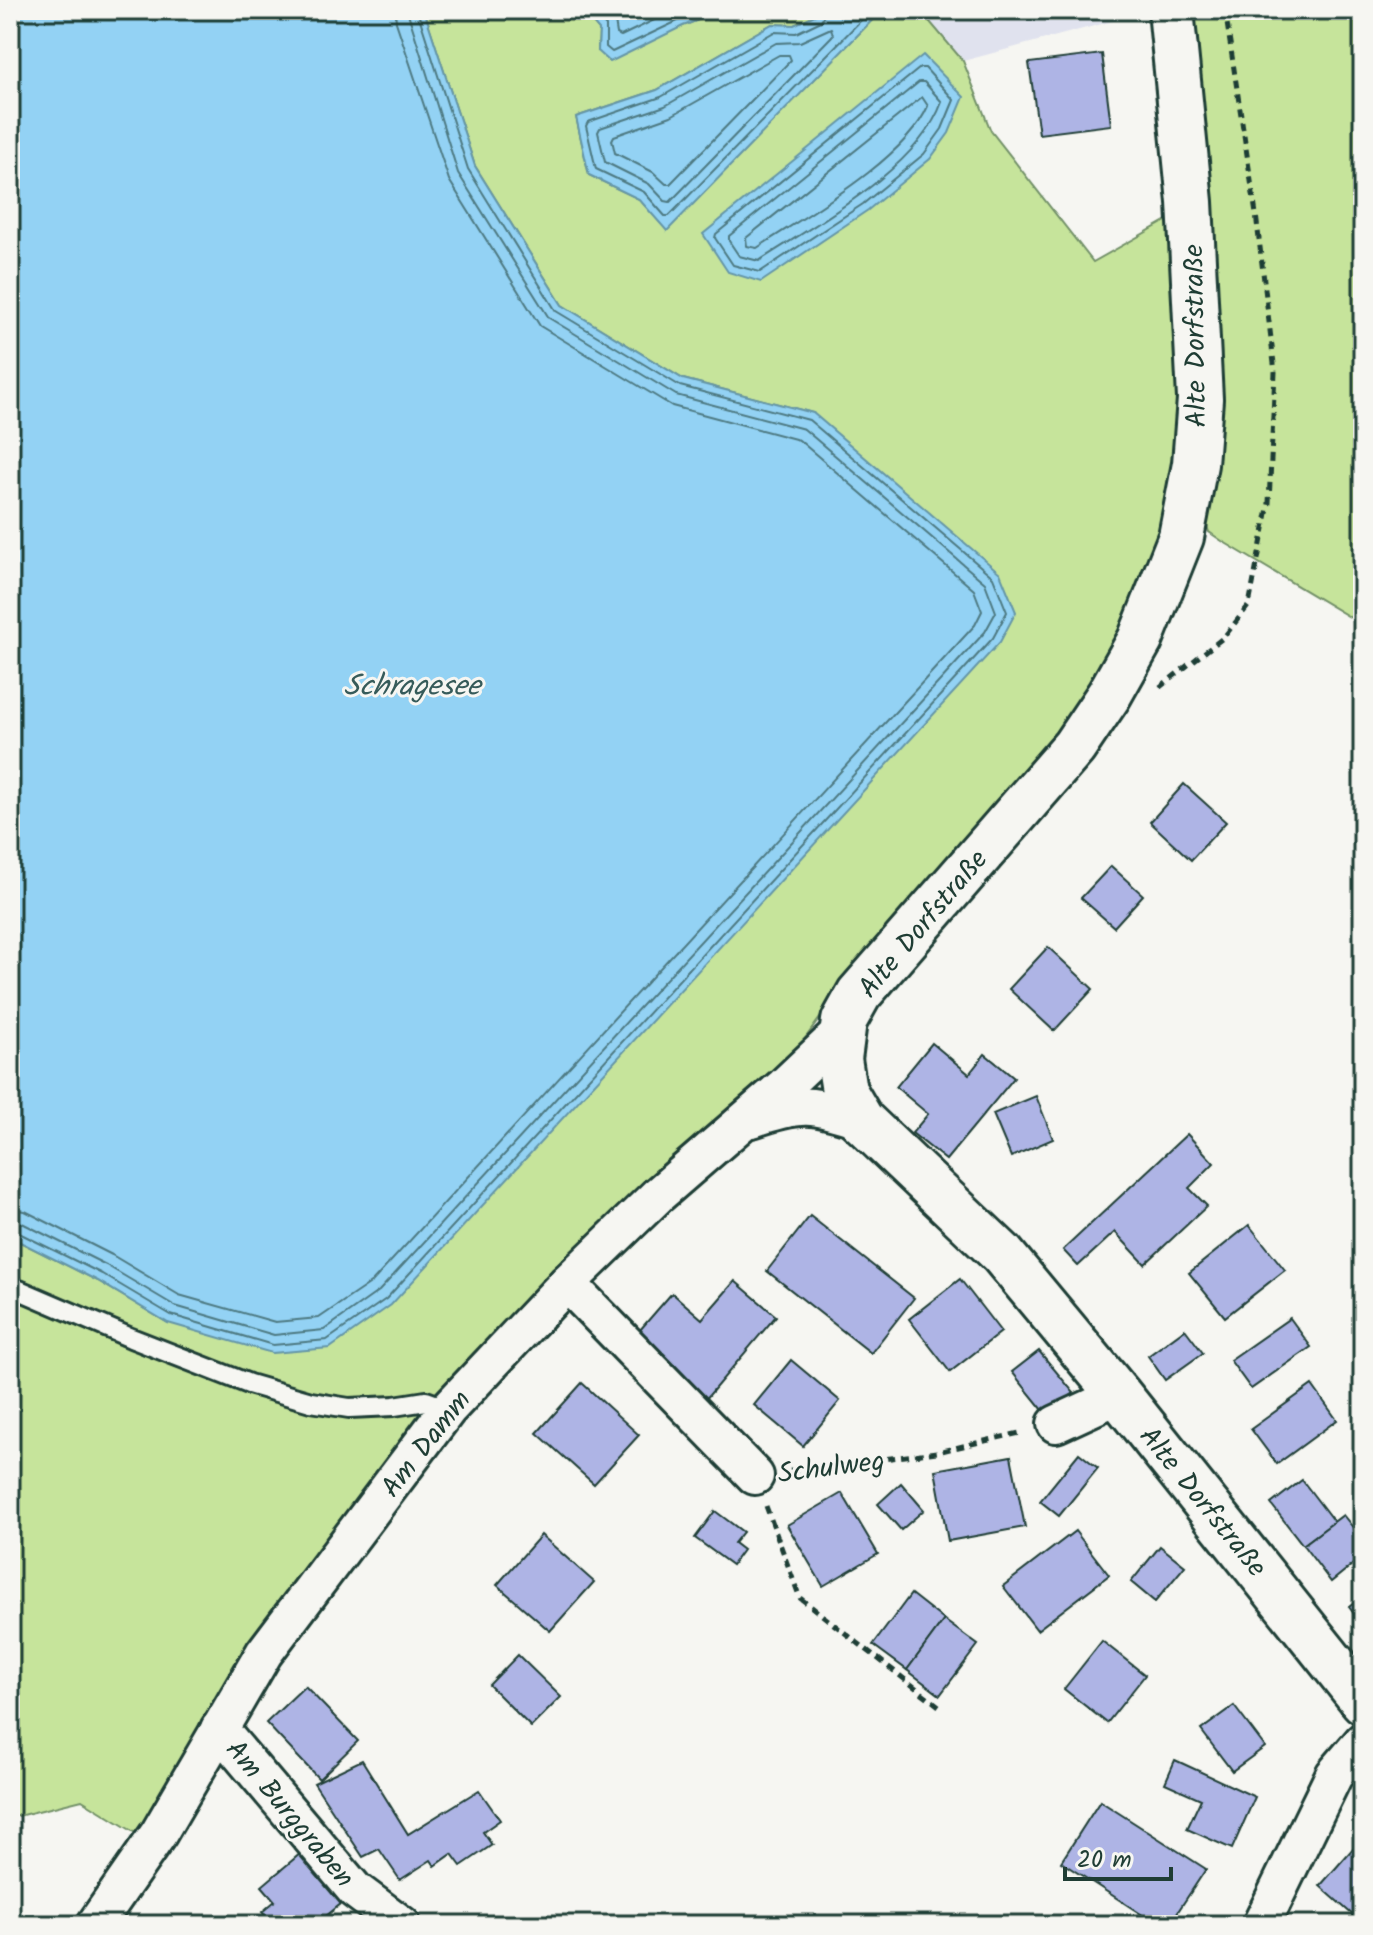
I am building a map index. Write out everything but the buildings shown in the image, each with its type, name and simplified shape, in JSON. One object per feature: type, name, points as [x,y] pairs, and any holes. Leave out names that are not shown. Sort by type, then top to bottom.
[{"type":"street","name":"Alte Dorfstraße","points":[[1171,10],[1190,202],[1200,399],[1195,464],[1181,537],[1140,640],[1109,695],[1074,747],[859,994],[840,1033],[839,1059],[844,1091],[861,1120],[1002,1254],[1119,1395],[1363,1701]]},
{"type":"street","name":"Am Damm","points":[[95,1925],[159,1833],[264,1653],[448,1409],[567,1283],[658,1195],[840,1033]]},
{"type":"street","points":[[743,1122],[790,1106],[826,1108],[861,1120]]},
{"type":"street","name":"Schulweg","points":[[567,1283],[755,1476]]},
{"type":"street","points":[[1056,1424],[1119,1395]]},
{"type":"street","name":"Am Burggraben","points":[[219,1729],[355,1890],[402,1925]]},
{"type":"street","points":[[1261,1925],[1334,1775],[1363,1741]]},
{"type":"lane","points":[[10,1286],[234,1379],[311,1402],[349,1408],[426,1401],[448,1409]]},
{"type":"path","points":[[1225,10],[1256,214],[1275,372],[1269,503],[1259,564]]},
{"type":"path","name":"Schulweg","points":[[755,1476],[937,1452],[1056,1424]]},
{"type":"path","points":[[755,1476],[800,1598],[939,1706]]},
{"type":"shaded area","points":[[920,10],[1154,10],[963,61]]},
{"type":"green space","points":[[424,10],[582,10],[599,30],[598,51],[683,26],[723,10],[825,10],[794,25],[772,24],[657,90],[576,117],[589,175],[639,199],[667,230],[882,10],[920,10],[963,61],[991,131],[1093,262],[1175,216],[1184,396],[1165,532],[1139,601],[1105,655],[1084,698],[839,992],[798,1048],[651,1185],[255,1647],[137,1834],[82,1800],[10,1818],[10,1237],[98,1281],[168,1323],[813,413],[683,379],[562,305],[475,166]]},
{"type":"green space","points":[[1189,10],[1363,10],[1363,625],[1222,541],[1209,532],[1204,517]]},
{"type":"water","name":"Schragesee","points":[[10,10],[424,10],[475,166],[562,305],[683,379],[813,413],[1000,573],[1016,612],[1000,642],[391,1305],[330,1348],[272,1353],[168,1323],[98,1281],[10,1237]]},
{"type":"water","points":[[582,10],[723,10],[610,62],[598,51],[599,30]]},
{"type":"water","points":[[825,10],[882,10],[667,231],[639,199],[589,175],[576,117],[657,90],[772,24],[794,25]]},
{"type":"water","points":[[923,55],[964,97],[949,133],[930,159],[868,210],[761,282],[728,272],[703,234]]}]
